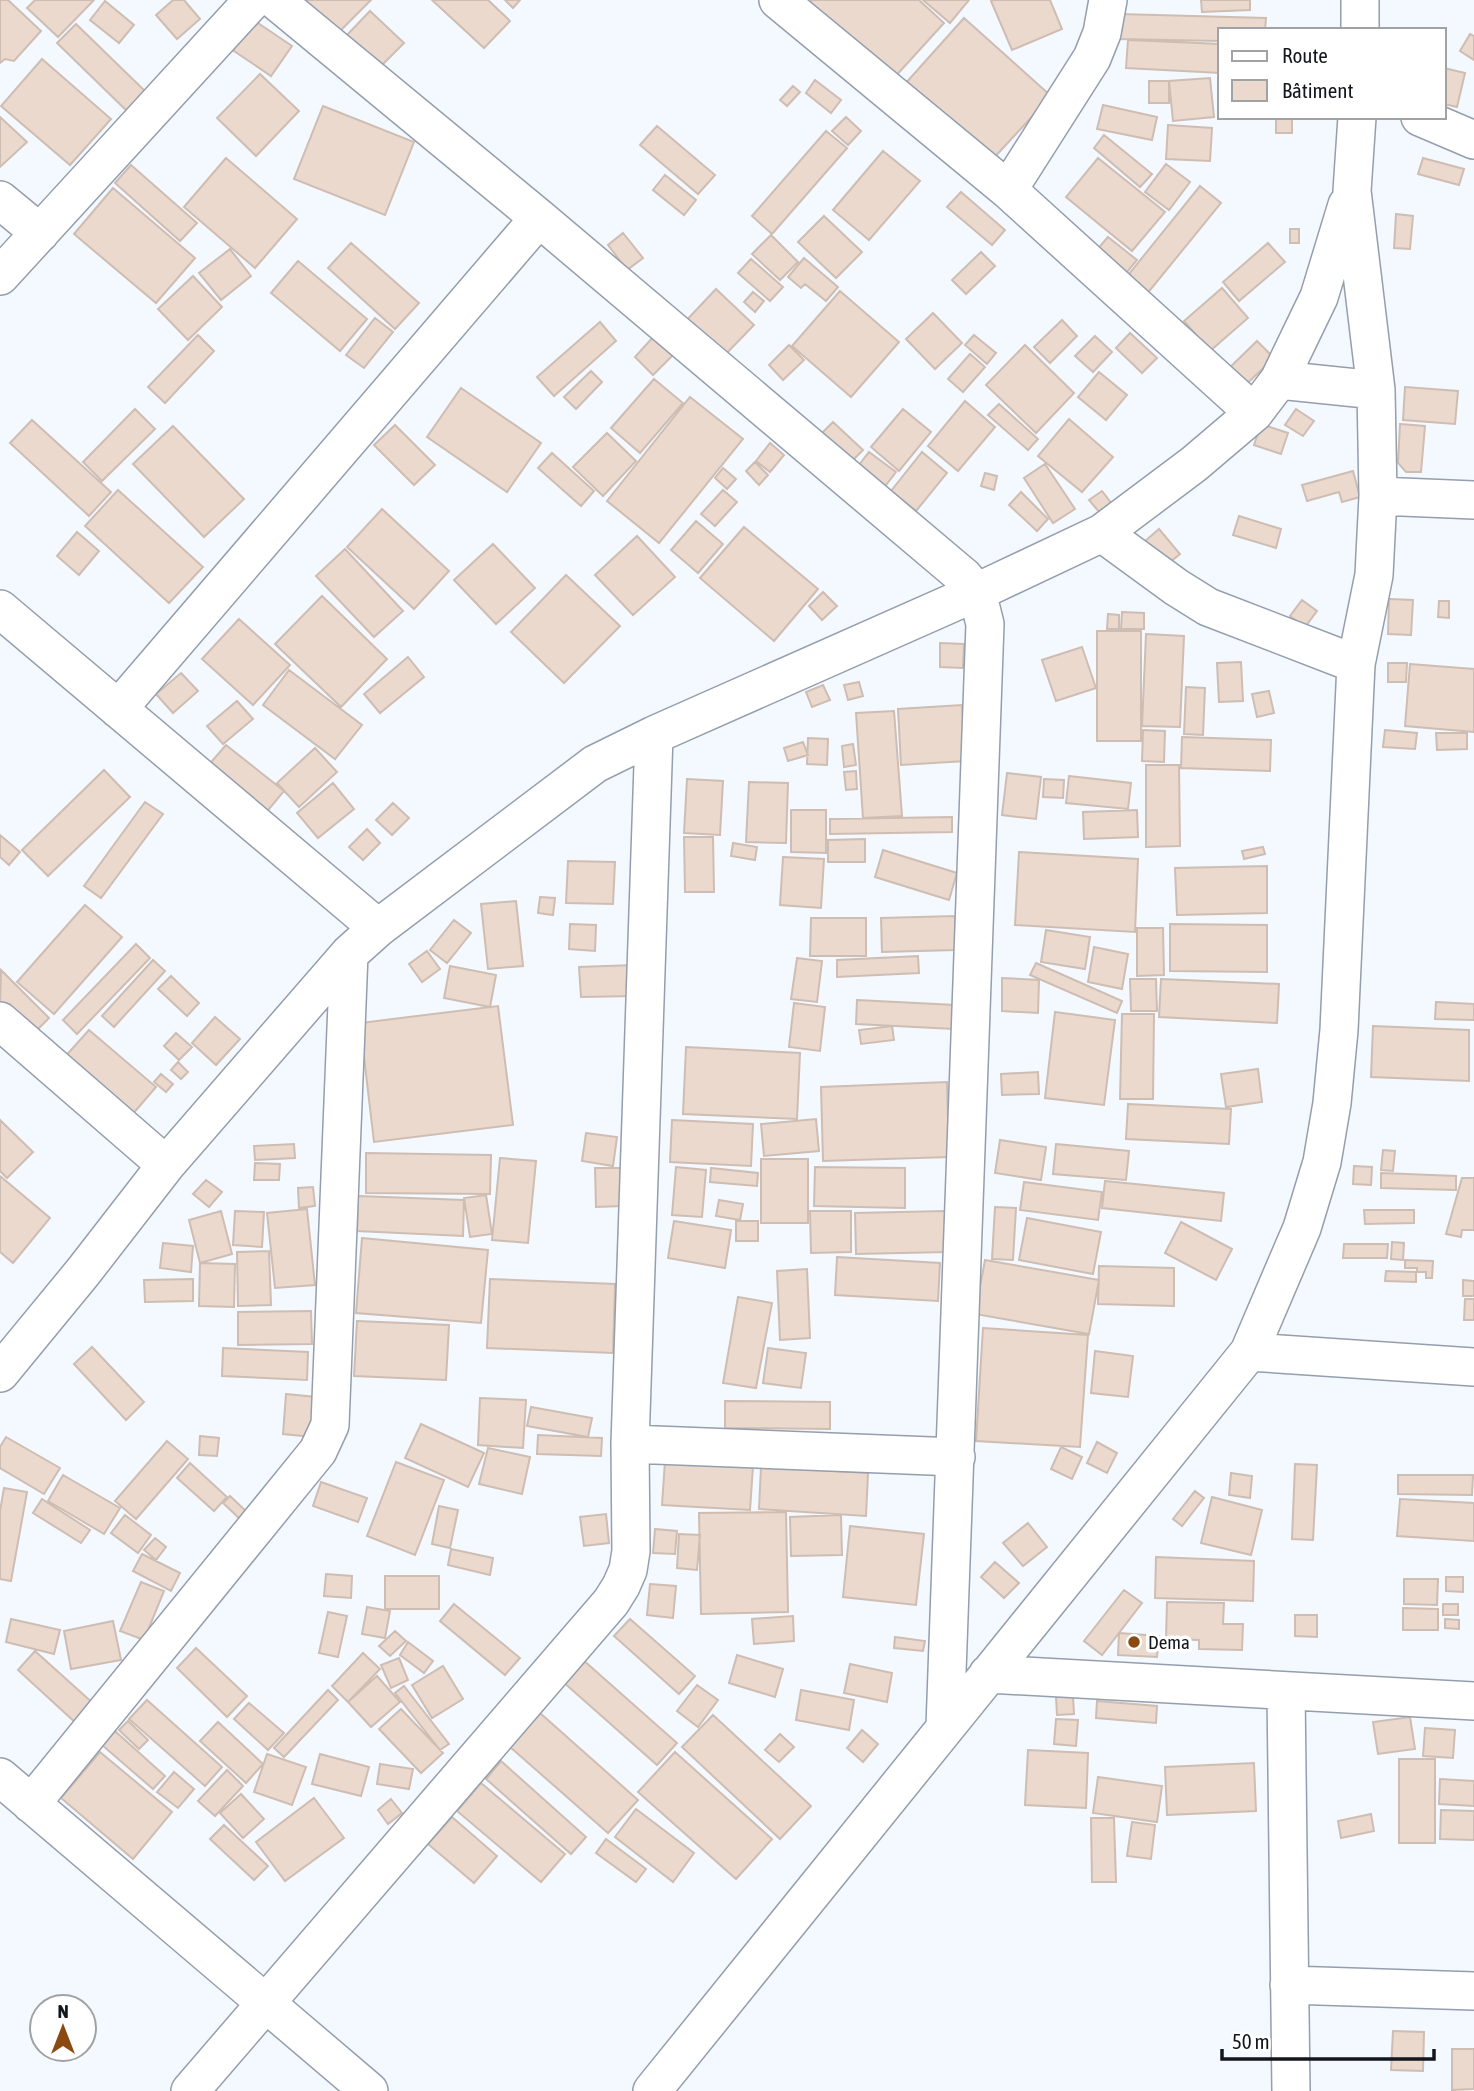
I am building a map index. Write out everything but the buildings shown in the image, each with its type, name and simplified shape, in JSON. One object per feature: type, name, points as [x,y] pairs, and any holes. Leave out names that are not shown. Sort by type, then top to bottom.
[{"type":"street","points":[[0,276],[253,0]]},
{"type":"street","points":[[275,0],[539,218],[964,577],[977,592],[985,624],[945,1727]]},
{"type":"street","points":[[1008,190],[1092,58],[1102,33],[1108,0]]},
{"type":"street","points":[[1360,0],[1360,28]]},
{"type":"street","points":[[782,1],[1008,190],[1254,413]]},
{"type":"street","points":[[652,2091],[1249,1352],[1302,1228],[1322,1162],[1332,1103],[1339,1030],[1356,664],[1374,575],[1378,496],[1376,390],[1352,191],[1357,119]]},
{"type":"street","points":[[1425,119],[1474,140]]},
{"type":"street","points":[[0,1373],[166,1165],[349,954],[378,928],[595,764],[1102,533],[1194,464],[1254,413],[1279,380],[1319,297],[1352,191]]},
{"type":"street","points":[[0,200],[40,233]]},
{"type":"street","points":[[118,709],[539,218]]},
{"type":"street","points":[[1279,380],[1376,390]]},
{"type":"street","points":[[1378,496],[1474,500]]},
{"type":"street","points":[[1102,533],[1208,607],[1356,664]]},
{"type":"street","points":[[0,609],[378,928]]},
{"type":"street","points":[[190,2091],[616,1594],[628,1570],[631,1551],[630,1444],[654,735]]},
{"type":"street","points":[[31,1804],[318,1451],[330,1425],[349,954]]},
{"type":"street","points":[[0,1021],[166,1165]]},
{"type":"street","points":[[1249,1352],[1474,1367]]},
{"type":"street","points":[[630,1444],[956,1457]]},
{"type":"street","points":[[988,1674],[1474,1701]]},
{"type":"street","points":[[1286,1691],[1291,2091]]},
{"type":"street","points":[[0,1777],[369,2091]]},
{"type":"street","points":[[1289,1985],[1474,1992]]},
{"type":"place","name":"Dema","points":[[1134,1642]]}]
